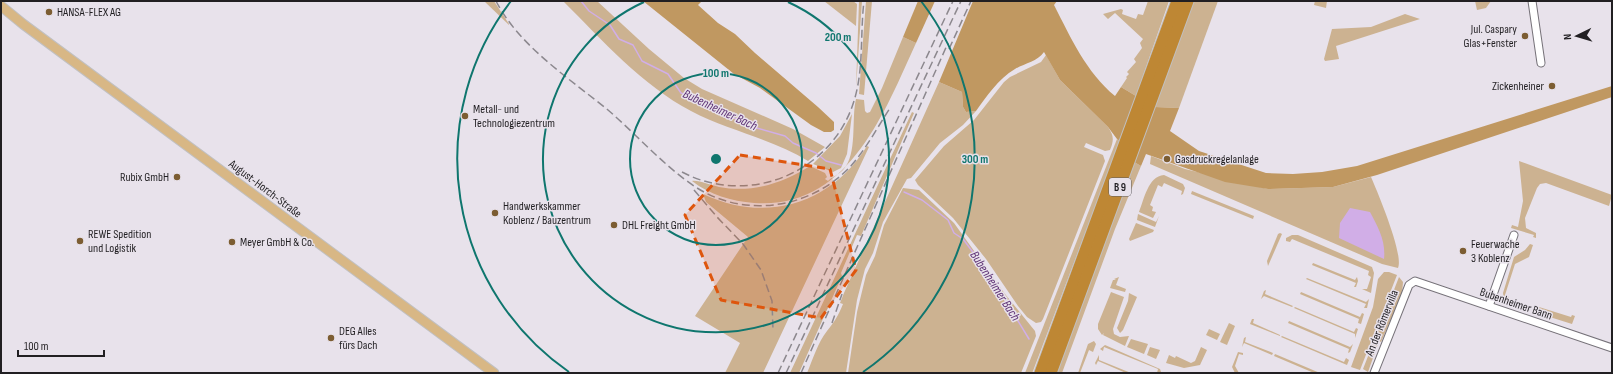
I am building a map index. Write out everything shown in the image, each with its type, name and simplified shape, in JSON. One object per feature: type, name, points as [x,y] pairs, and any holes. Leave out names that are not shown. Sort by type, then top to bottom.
[{"type":"highway","name":"B 9","points":[[1040,373],[1177,1]]},
{"type":"highway","name":"B 9","points":[[1051,373],[1188,1]]},
{"type":"main road","points":[[2,1],[22,24]]},
{"type":"main road","name":"August-Horch-Straße","points":[[1,6],[22,24],[494,373]]},
{"type":"main road","name":"August-Horch-Straße","points":[[1,11],[22,24]]},
{"type":"street","points":[[1532,1],[1541,63]]},
{"type":"street","points":[[1489,306],[1514,235]]},
{"type":"street","name":"Bubenheimer Bann","points":[[1412,282],[1417,281],[1612,348]]},
{"type":"street","name":"An der Römervilla","points":[[1374,373],[1387,337],[1409,285],[1412,282]]},
{"type":"highlighted area","points":[[740,155],[830,169],[856,270],[821,318],[721,300],[685,215]]},
{"type":"shaded area","points":[[484,1],[494,1],[509,25]]},
{"type":"shaded area","points":[[563,1],[597,1],[649,49],[684,78],[702,89],[793,129],[825,147],[808,161],[794,153],[766,141],[706,118],[673,101],[656,89],[623,61]]},
{"type":"shaded area","points":[[643,1],[702,1],[698,5],[718,23],[735,34],[834,122],[834,130],[831,132],[824,132],[811,125],[760,88],[734,74]]},
{"type":"shaded area","points":[[824,1],[853,1],[857,4],[856,26]]},
{"type":"shaded area","points":[[859,1],[862,1],[856,88]]},
{"type":"shaded area","points":[[866,1],[872,1],[864,95],[859,94]]},
{"type":"shaded area","points":[[918,1],[935,1],[916,43],[903,37]]},
{"type":"shaded area","points":[[973,1],[1057,1],[1054,5],[1080,54],[1105,87],[1115,96],[1121,87],[1136,96],[1120,141],[1108,127],[1060,80],[1044,52],[1038,58],[1015,69],[1003,78],[993,88],[976,111],[966,112],[963,107],[962,92],[939,82]]},
{"type":"shaded area","points":[[1148,1],[1169,1],[1136,96],[1121,87],[1129,74],[1127,72],[1136,62],[1134,59],[1142,48],[1140,43],[1143,39],[1115,13],[1108,19],[1103,14],[1121,9],[1123,10],[1122,14],[1136,19],[1138,14],[1143,15]]},
{"type":"shaded area","points":[[1194,1],[1218,1],[1179,108],[1155,107]]},
{"type":"shaded area","points":[[1315,1],[1327,1],[1326,8],[1314,5]]},
{"type":"shaded area","points":[[1475,1],[1491,1],[1486,8],[1477,10]]},
{"type":"shaded area","points":[[1405,14],[1420,19],[1336,46],[1339,59],[1325,61],[1324,59],[1332,29],[1371,27]]},
{"type":"shaded area","points":[[903,37],[916,43],[890,99],[858,152],[848,163],[851,155],[856,99],[864,100],[865,111],[867,113],[870,112],[882,88]]},
{"type":"shaded area","points":[[1046,55],[1060,80],[1108,127],[1113,141],[1110,150],[1105,151],[1086,143],[1084,147],[1103,155],[1105,161],[1043,319],[1041,322],[1036,323],[1027,317],[1018,306],[986,259],[953,218],[918,185],[915,180],[944,146],[974,120],[1004,82],[1010,77],[1041,62]]},
{"type":"shaded area","points":[[939,82],[962,92],[963,107],[966,112],[976,111],[963,125],[940,143],[911,178],[907,179],[883,222],[873,253],[865,269],[857,300],[846,373],[807,373],[821,340],[838,315],[843,304],[840,303],[844,293]]},
{"type":"shaded area","points":[[1612,86],[1612,97],[1377,175],[1333,187],[1268,189],[1225,182],[1146,154],[1141,166],[1134,162],[1155,107],[1179,108],[1170,131],[1199,151],[1266,173],[1293,174],[1322,172],[1357,166]]},
{"type":"shaded area","points":[[912,112],[914,113],[861,236],[857,235],[841,273],[842,276],[799,373],[790,373]]},
{"type":"shaded area","points":[[852,114],[847,154],[841,168],[833,172],[813,164],[840,136]]},
{"type":"shaded area","points":[[1117,139],[1120,141],[1033,371],[1032,373],[1025,373]]},
{"type":"shaded area","points":[[867,146],[869,147],[763,373],[725,373],[740,343],[695,316],[748,237],[706,202],[703,194],[727,203],[750,207],[773,207],[795,203],[816,195],[835,182],[852,166]]},
{"type":"shaded area","points":[[1151,156],[1185,169],[1268,189],[1333,187],[1371,177],[1394,238],[1399,261],[1398,268],[1382,264],[1150,164]]},
{"type":"shaded area","points":[[1519,161],[1612,195],[1609,206],[1546,183],[1540,184],[1525,218],[1526,228],[1536,233],[1536,238],[1533,237],[1534,235],[1511,228],[1512,225],[1518,227],[1523,201]]},
{"type":"shaded area","points":[[1134,162],[1141,166],[1115,229],[1062,373],[1057,373]]},
{"type":"shaded area","points":[[847,164],[841,172],[837,174]]},
{"type":"shaded area","points":[[810,166],[825,173],[827,177],[825,179],[828,181],[814,191],[787,201],[754,203],[737,201],[713,194],[692,181],[731,189],[743,189],[766,186],[788,178]]},
{"type":"shaded area","points":[[1164,175],[1183,184],[1185,188],[1183,194],[1181,195],[1182,191],[1164,183],[1162,187],[1158,185],[1150,205],[1153,207],[1152,211],[1156,212],[1153,218],[1139,212],[1150,184],[1159,176]]},
{"type":"shaded area","points":[[903,188],[919,190],[954,223],[1005,294],[1035,331],[1036,336],[1021,373],[848,373],[857,312],[866,275],[875,256],[884,225]]},
{"type":"shaded area","points":[[1192,191],[1254,216],[1253,219],[1191,194]]},
{"type":"shaded area","points":[[1350,208],[1370,212],[1383,240],[1384,259],[1339,238],[1340,223]]},
{"type":"shaded area","points":[[1138,214],[1156,222],[1159,216],[1155,227],[1137,220]]},
{"type":"shaded area","points":[[1136,223],[1154,230],[1153,232],[1130,241],[1129,239]]},
{"type":"shaded area","points":[[1278,234],[1282,234],[1268,266],[1267,261]]},
{"type":"shaded area","points":[[1292,235],[1298,235],[1372,267],[1374,273],[1371,293],[1362,289],[1367,289],[1371,277],[1368,275],[1369,271],[1292,239],[1290,242],[1286,241],[1286,238]]},
{"type":"shaded area","points":[[1530,244],[1533,245],[1529,257],[1515,264],[1505,295],[1509,297],[1508,301],[1518,304],[1520,301],[1519,307],[1504,300],[1503,293],[1514,257],[1525,250]]},
{"type":"shaded area","points":[[1313,263],[1355,280],[1357,277],[1358,281],[1356,287],[1354,287],[1356,283],[1312,265]]},
{"type":"shaded area","points":[[1384,272],[1397,275],[1360,370],[1351,367],[1373,307],[1378,279]]},
{"type":"shaded area","points":[[1119,277],[1116,285],[1126,289],[1125,292],[1110,288],[1113,280],[1116,280],[1114,279]]},
{"type":"shaded area","points":[[1399,277],[1403,282],[1402,294],[1381,342],[1379,341],[1368,372],[1363,369]]},
{"type":"shaded area","points":[[1307,278],[1366,302],[1369,299],[1367,308],[1364,308],[1366,304],[1306,279]]},
{"type":"shaded area","points":[[1266,290],[1265,294],[1293,306],[1292,307],[1264,296],[1261,299],[1264,291]]},
{"type":"shaded area","points":[[1111,292],[1124,297],[1113,329],[1114,334],[1120,337],[1129,336],[1125,346],[1103,335],[1104,333],[1102,335],[1098,329],[1098,324]]},
{"type":"shaded area","points":[[1301,292],[1360,317],[1362,313],[1364,314],[1361,324],[1358,323],[1359,319],[1300,294]]},
{"type":"shaded area","points":[[1129,293],[1137,297],[1123,330],[1120,333],[1117,328],[1128,301]]},
{"type":"shaded area","points":[[1295,307],[1354,332],[1356,328],[1358,329],[1355,338],[1355,334],[1294,308]]},
{"type":"shaded area","points":[[1539,307],[1571,317],[1572,315],[1575,316],[1572,324],[1537,313]]},
{"type":"shaded area","points":[[1252,319],[1254,319],[1253,323],[1280,336],[1250,324]]},
{"type":"shaded area","points":[[1289,321],[1350,347],[1353,344],[1350,352],[1348,353],[1349,349],[1288,323]]},
{"type":"shaded area","points":[[1229,323],[1235,326],[1227,345],[1220,342]]},
{"type":"shaded area","points":[[1209,329],[1220,334],[1217,340],[1206,335]]},
{"type":"shaded area","points":[[1282,336],[1344,362],[1346,358],[1349,360],[1347,365],[1281,337]]},
{"type":"shaded area","points":[[1246,337],[1245,342],[1273,353],[1272,355],[1244,343],[1242,347],[1244,338]]},
{"type":"shaded area","points":[[1131,339],[1148,344],[1144,354],[1127,347]]},
{"type":"shaded area","points":[[1094,341],[1096,344],[1093,352],[1089,350],[1080,373],[1078,373],[1088,344]]},
{"type":"shaded area","points":[[1105,345],[1160,369],[1161,372],[1157,373],[1158,369],[1104,347],[1103,351],[1100,349]]},
{"type":"shaded area","points":[[1150,347],[1160,350],[1156,359],[1147,355]]},
{"type":"shaded area","points":[[1201,347],[1207,350],[1200,365],[1184,368],[1166,363],[1169,355],[1175,358],[1176,356],[1191,363],[1195,361]]},
{"type":"shaded area","points":[[1238,352],[1243,353],[1243,355],[1239,354],[1235,366],[1239,373],[1235,373],[1232,367]]},
{"type":"shaded area","points":[[1275,354],[1320,373],[1314,373],[1274,356]]},
{"type":"shaded area","points":[[1099,355],[1099,360],[1131,373],[1126,373],[1098,361],[1096,365],[1095,363]]},
{"type":"waterway","name":"Bubenheimer Bach","points":[[581,1],[589,11],[610,25],[619,39],[633,45],[642,61],[668,74],[681,93],[753,127],[785,136],[793,143],[816,153],[826,161],[841,165]]},
{"type":"waterway","name":"Bubenheimer Bach","points":[[904,192],[922,200],[948,220],[954,233],[963,239],[990,275],[1029,339]]},
{"type":"railway","points":[[496,1],[518,33],[546,61],[608,110],[672,169],[694,186],[713,196],[733,203],[754,206],[775,205],[815,193],[833,182],[849,168],[871,139],[890,108]]},
{"type":"railway","points":[[682,172],[707,182],[734,186],[760,184],[784,177],[807,164],[827,147],[843,126],[854,101],[861,64],[864,1]]},
{"type":"railway","points":[[778,373],[953,1]]},
{"type":"railway","points":[[786,373],[961,1]]},
{"type":"railway","points":[[949,49],[971,1]]},
{"type":"railway","points":[[801,373],[948,43]]},
{"type":"railway","points":[[694,190],[743,244],[761,270],[772,301],[773,331]]},
{"type":"railway","points":[[832,323],[842,294]]},
{"type":"place","name":"HANSA-FLEX AG","points":[[49,12]]},
{"type":"place","name":"Jul. Caspary Glas+Fenster","points":[[1525,36]]},
{"type":"place","name":"Zickenheiner","points":[[1552,86]]},
{"type":"place","name":"Metall- und Technologiezentrum","points":[[465,116]]},
{"type":"place","name":"Gasdruckregelanlage","points":[[1167,159]]},
{"type":"place","name":"Rubix GmbH","points":[[177,177]]},
{"type":"place","name":"Handwerkskammer Koblenz / Bauzentrum","points":[[495,213]]},
{"type":"place","name":"DHL Freight GmbH","points":[[614,225]]},
{"type":"place","name":"REWE Spedition und Logistik","points":[[80,241]]},
{"type":"place","name":"Meyer GmbH & Co.","points":[[232,242]]},
{"type":"place","name":"Feuerwache 3 Koblenz","points":[[1463,251]]},
{"type":"place","name":"DEG Alles fürs Dach","points":[[331,338]]}]
